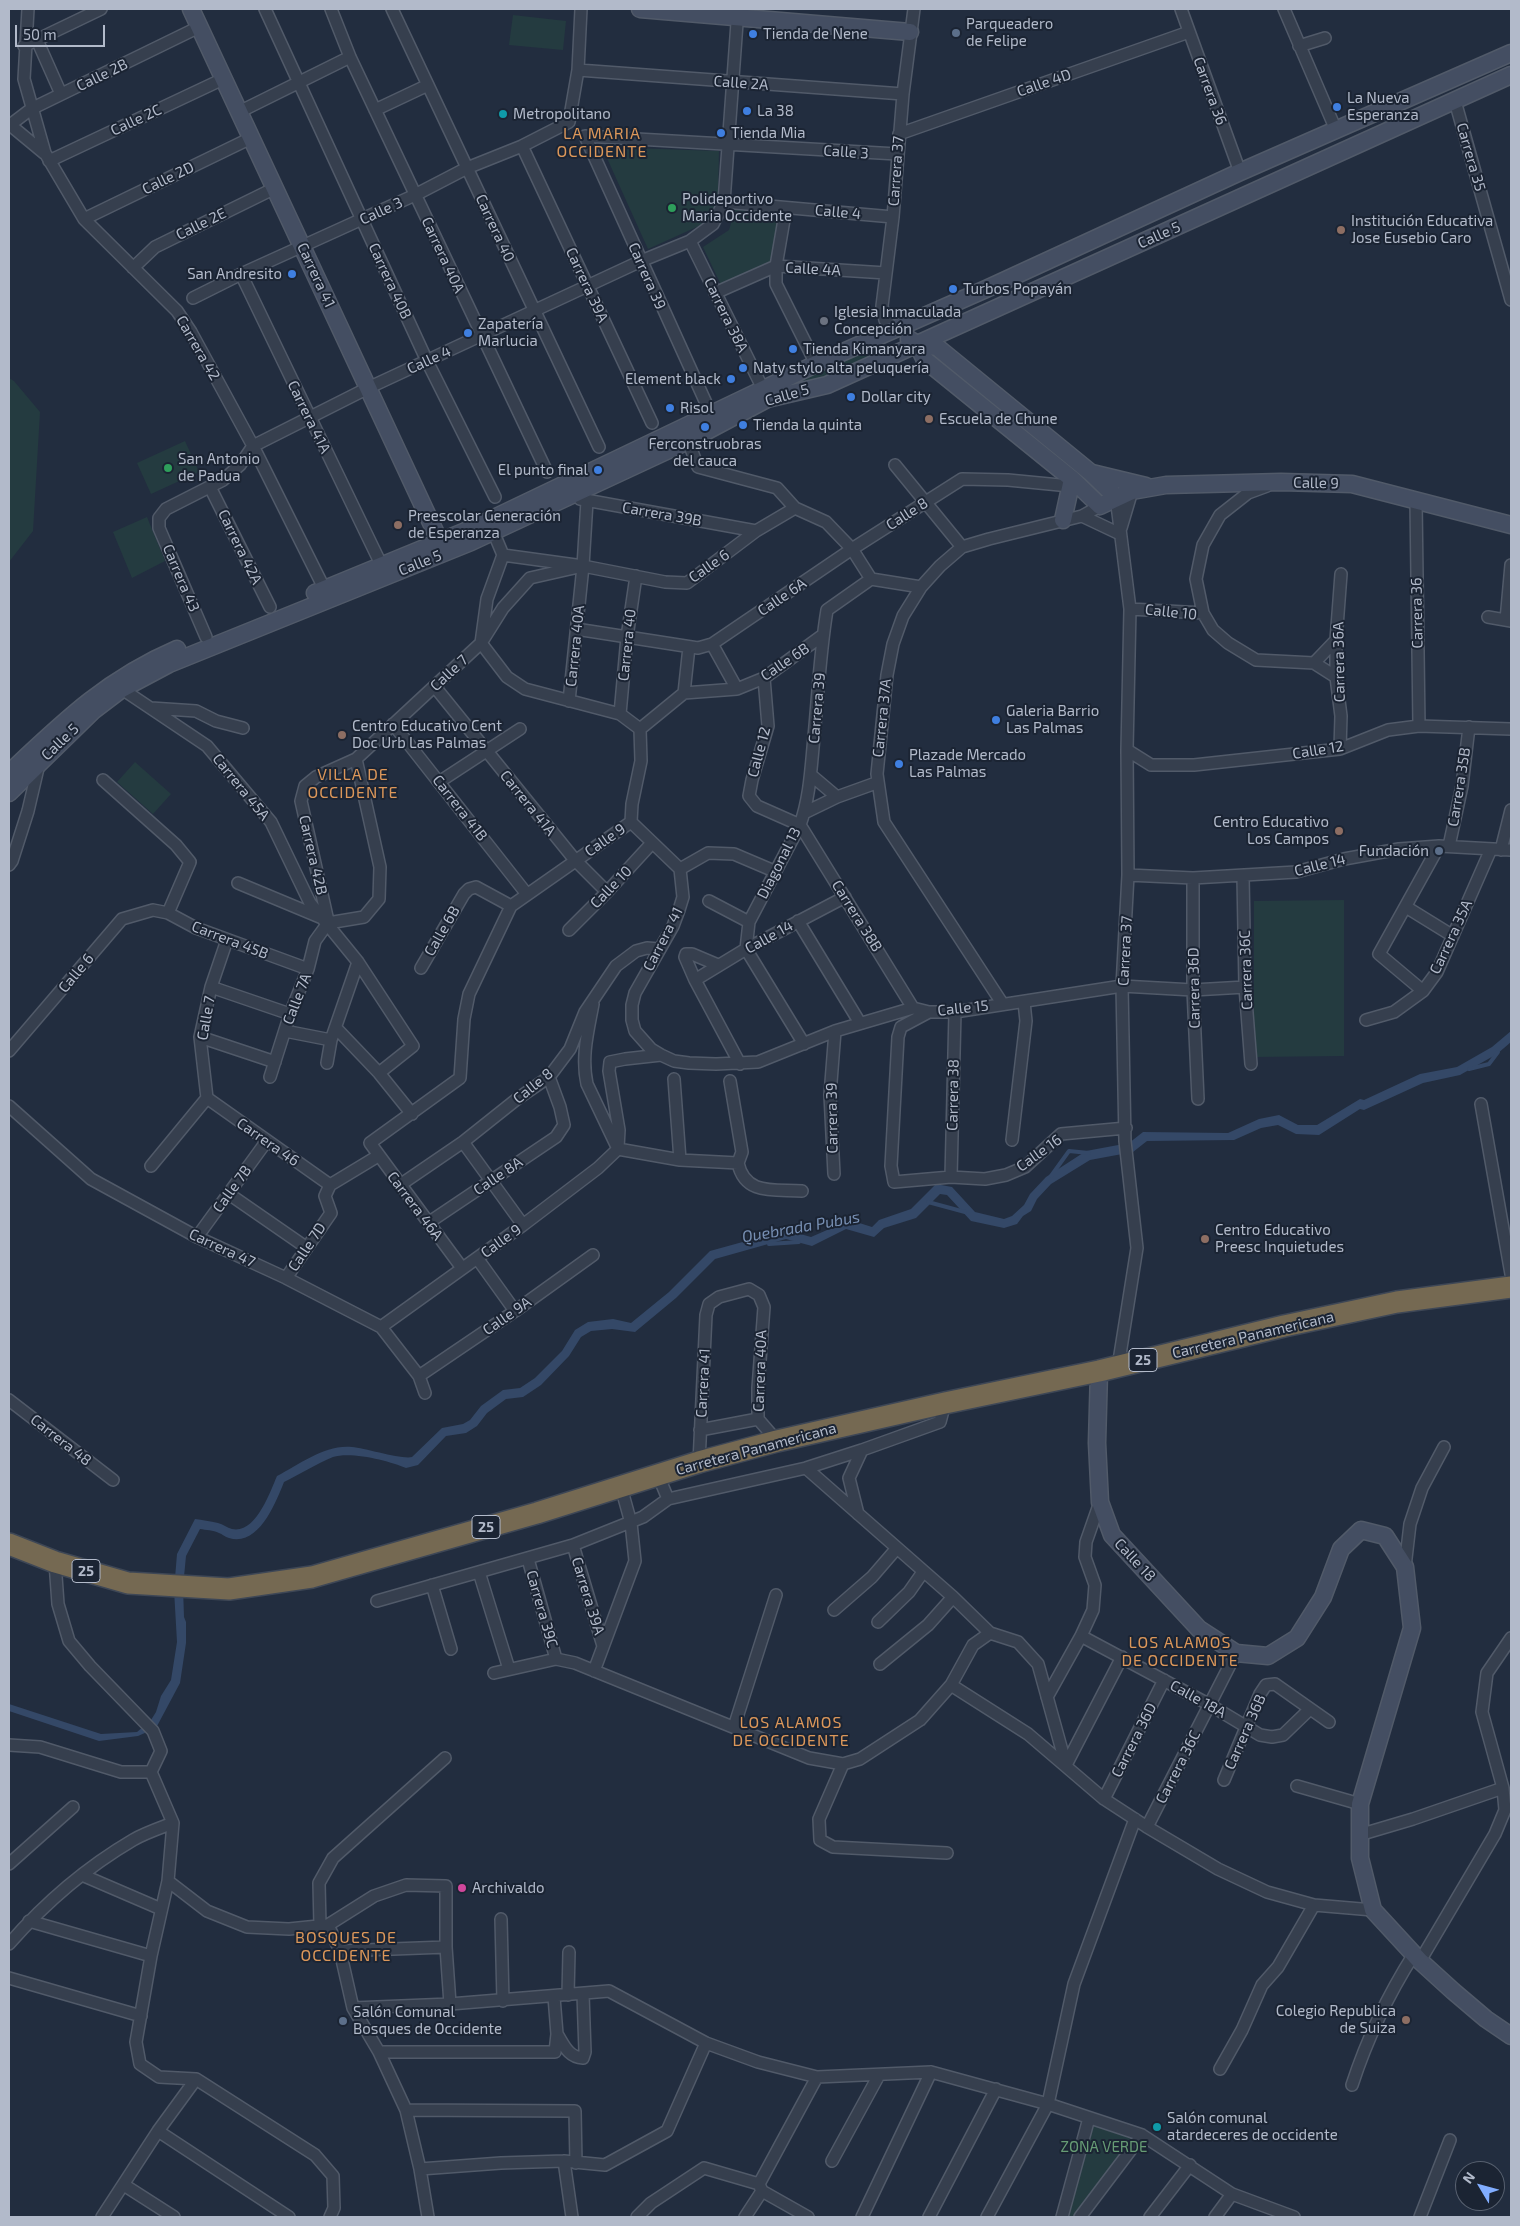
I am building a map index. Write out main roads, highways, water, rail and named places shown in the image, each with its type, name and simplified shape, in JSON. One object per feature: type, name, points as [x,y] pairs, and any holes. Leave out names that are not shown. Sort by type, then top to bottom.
[{"type":"highway","name":"Carretera Panamericana","points":[[9,1544],[55,1562],[128,1584],[229,1589],[312,1577],[537,1513],[699,1462],[777,1441],[1108,1369],[1284,1326],[1398,1302],[1511,1287]]},
{"type":"main road","name":"Carrera 41","points":[[191,9],[440,542]]},
{"type":"main road","points":[[640,9],[738,13],[910,32]]},
{"type":"main road","name":"Calle 5","points":[[9,773],[61,724],[107,686],[153,659],[473,528],[816,364],[986,290],[1240,172],[1511,53]]},
{"type":"main road","name":"Calle 5","points":[[9,793],[93,711],[122,689],[181,659],[447,553],[688,441],[767,399],[827,385],[960,323],[994,310],[1511,75]]},
{"type":"main road","points":[[986,290],[979,298],[980,304],[988,310],[994,310]]},
{"type":"main road","points":[[952,359],[949,350],[949,340],[953,330],[960,323]]},
{"type":"main road","points":[[895,329],[917,344],[938,347],[1090,472],[1116,497]]},
{"type":"main road","points":[[917,344],[925,360],[1071,482],[1063,520]]},
{"type":"main road","points":[[1090,472],[1151,487]]},
{"type":"main road","name":"Calle 9","points":[[1071,482],[1100,506],[1132,491],[1151,487],[1281,482],[1352,484],[1511,524]]},
{"type":"main road","name":"Calle 18","points":[[1108,1369],[1097,1443],[1100,1502],[1112,1535],[1199,1629],[1236,1654],[1268,1656],[1297,1638],[1323,1597],[1341,1549],[1361,1530],[1385,1536],[1405,1567],[1412,1628],[1360,1804],[1360,1858],[1373,1910],[1417,1958],[1452,1991],[1511,2036]]},
{"type":"water","points":[[1511,1031],[1511,1042],[1497,1054],[1460,1075],[1423,1083],[1364,1110],[1360,1109],[1319,1135],[1296,1134],[1278,1125],[1261,1128],[1234,1140],[1147,1141],[1133,1152],[1090,1160],[1051,1184],[1037,1199],[1031,1211],[1023,1216],[1017,1224],[1004,1228],[971,1221],[947,1195],[940,1194],[916,1218],[884,1228],[874,1237],[846,1229],[812,1246],[786,1239],[715,1259],[676,1298],[635,1332],[612,1329],[591,1331],[581,1337],[569,1356],[541,1385],[523,1397],[506,1399],[487,1413],[477,1426],[466,1433],[446,1436],[418,1465],[406,1468],[390,1462],[360,1456],[341,1455],[333,1457],[284,1482],[265,1521],[249,1536],[240,1539],[229,1538],[214,1531],[200,1529],[186,1556],[183,1587],[186,1643],[180,1683],[156,1728],[138,1736],[99,1741],[9,1711],[9,1704],[101,1734],[137,1732],[151,1720],[156,1712],[161,1696],[171,1680],[177,1642],[174,1590],[177,1554],[195,1519],[218,1523],[232,1529],[241,1529],[255,1519],[266,1501],[277,1476],[313,1456],[333,1449],[352,1447],[401,1457],[412,1457],[442,1428],[463,1424],[470,1420],[481,1406],[503,1390],[520,1388],[535,1378],[562,1351],[575,1330],[588,1322],[613,1319],[631,1323],[669,1292],[710,1251],[786,1230],[811,1237],[850,1220],[872,1227],[879,1220],[911,1209],[936,1184],[952,1187],[975,1212],[1004,1219],[1012,1216],[1024,1205],[1030,1194],[1046,1177],[1086,1151],[1129,1143],[1143,1132],[1228,1133],[1259,1119],[1279,1115],[1298,1125],[1317,1125],[1360,1099],[1364,1100],[1420,1074],[1457,1067],[1492,1047]]},
{"type":"waterway","name":"Quebrada Pubus","points":[[1469,1069],[1489,1064],[1498,1052]]},
{"type":"waterway","name":"Quebrada Pubus","points":[[1051,1176],[1069,1151],[1089,1153]]},
{"type":"waterway","name":"Quebrada Pubus","points":[[928,1202],[965,1212]]},
{"type":"waterway","name":"Quebrada Pubus","points":[[769,1244],[799,1242]]},
{"type":"place","name":"Parqueadero de Felipe","points":[[956,33]]},
{"type":"place","name":"Tienda de Nene","points":[[753,34]]},
{"type":"place","name":"La Nueva Esperanza","points":[[1337,107]]},
{"type":"place","name":"La 38","points":[[747,111]]},
{"type":"place","name":"Metropolitano","points":[[503,114]]},
{"type":"place","name":"Tienda Mia","points":[[721,133]]},
{"type":"place","name":"Polideportivo Maria Occidente","points":[[672,208]]},
{"type":"place","name":"Institución Educativa Jose Eusebio Caro","points":[[1341,230]]},
{"type":"place","name":"San Andresito","points":[[292,274]]},
{"type":"place","name":"Turbos Popayán","points":[[953,289]]},
{"type":"place","name":"Iglesia Inmaculada Concepción","points":[[824,321]]},
{"type":"place","name":"Zapatería Marlucia","points":[[468,333]]},
{"type":"place","name":"Tienda Kimanyara","points":[[793,349]]},
{"type":"place","name":"Naty stylo alta peluquería","points":[[743,368]]},
{"type":"place","name":"Element black","points":[[731,379]]},
{"type":"place","name":"Dollar city","points":[[851,397]]},
{"type":"place","name":"Risol","points":[[670,408]]},
{"type":"place","name":"Escuela de Chune","points":[[929,419]]},
{"type":"place","name":"Tienda la quinta","points":[[743,425]]},
{"type":"place","name":"Ferconstruobras del cauca","points":[[705,427]]},
{"type":"place","name":"San Antonio de Padua","points":[[168,468]]},
{"type":"place","name":"El punto final","points":[[598,470]]},
{"type":"place","name":"Preescolar Generación de Esperanza","points":[[398,525]]},
{"type":"place","name":"Galeria Barrio Las Palmas","points":[[996,720]]},
{"type":"place","name":"Centro Educativo Cent Doc Urb Las Palmas","points":[[342,735]]},
{"type":"place","name":"Plazade Mercado Las Palmas","points":[[899,764]]},
{"type":"place","name":"Centro Educativo Los Campos","points":[[1339,831]]},
{"type":"place","name":"Fundación","points":[[1439,851]]},
{"type":"place","name":"Centro Educativo Preesc Inquietudes","points":[[1205,1239]]},
{"type":"place","name":"Archivaldo","points":[[462,1888]]},
{"type":"place","name":"Colegio Republica de Suiza","points":[[1406,2020]]},
{"type":"place","name":"Salón Comunal Bosques de Occidente","points":[[343,2021]]},
{"type":"place","name":"Salón comunal atardeceres de occidente","points":[[1157,2127]]},
{"type":"district","name":"LA MARIA OCCIDENTE","points":[[602,143]]},
{"type":"district","name":"VILLA DE OCCIDENTE","points":[[353,784]]},
{"type":"district","name":"LOS ALAMOS DE OCCIDENTE","points":[[1180,1652]]},
{"type":"district","name":"LOS ALAMOS DE OCCIDENTE","points":[[791,1732]]},
{"type":"district","name":"BOSQUES DE OCCIDENTE","points":[[346,1947]]},
{"type":"park label","name":"ZONA VERDE","points":[[1104,2147]]}]
